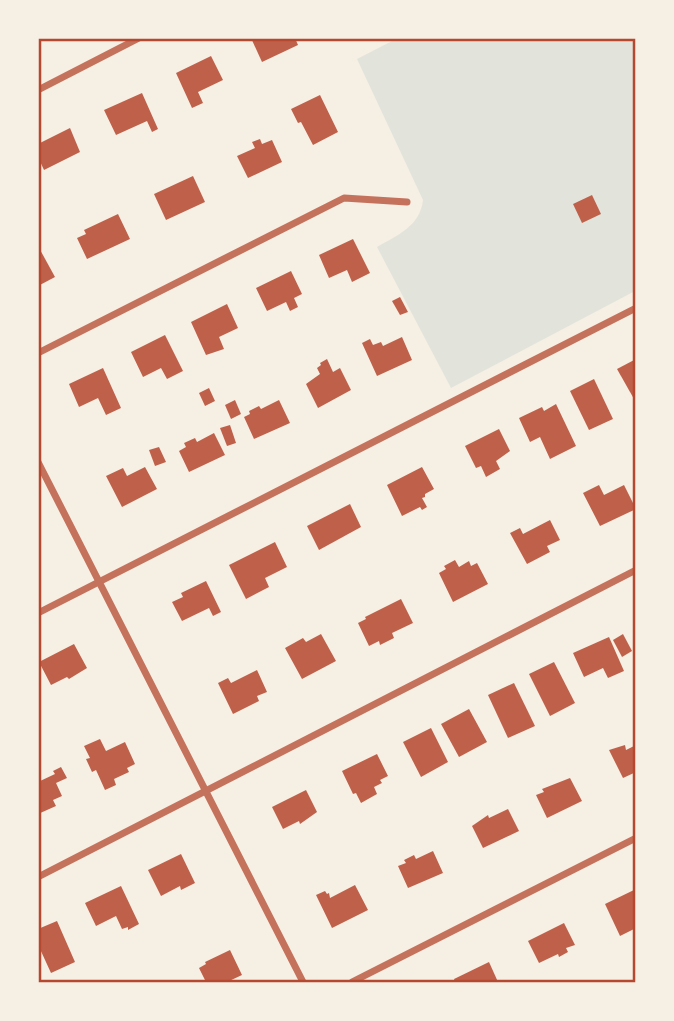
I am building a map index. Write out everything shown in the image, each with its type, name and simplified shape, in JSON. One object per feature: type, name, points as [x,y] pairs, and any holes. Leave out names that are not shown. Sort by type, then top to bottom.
[{"type":"street","points":[[38,90],[139,38]]},
{"type":"street","points":[[38,353],[344,198],[407,202]]},
{"type":"street","points":[[38,613],[635,308]]},
{"type":"street","points":[[38,462],[303,982]]},
{"type":"street","points":[[38,877],[635,570]]},
{"type":"street","points":[[352,982],[635,838]]},
{"type":"shaded area","points":[[396,39],[635,39],[635,291],[451,388],[377,247],[413,223],[418,217],[423,200],[357,59]]},
{"type":"building","points":[[251,38],[295,38],[298,45],[262,62]]},
{"type":"building","points":[[211,56],[223,80],[198,92],[203,103],[192,108],[176,73]]},
{"type":"building","points":[[142,93],[158,129],[152,132],[147,121],[116,135],[104,110]]},
{"type":"building","points":[[320,95],[338,132],[313,145],[291,109]]},
{"type":"building","points":[[70,128],[80,152],[44,170],[38,157],[38,144]]},
{"type":"building","points":[[260,139],[262,144],[272,140],[282,162],[248,178],[237,156],[255,148],[252,142]]},
{"type":"building","points":[[193,176],[205,202],[166,220],[154,194]]},
{"type":"building","points":[[592,195],[601,214],[582,223],[573,204]]},
{"type":"building","points":[[118,214],[130,239],[87,259],[77,238],[86,234],[84,230]]},
{"type":"building","points":[[353,239],[370,273],[352,282],[347,270],[329,278],[319,255]]},
{"type":"building","points":[[38,246],[55,277],[38,286]]},
{"type":"building","points":[[291,271],[302,294],[294,298],[298,307],[290,311],[286,302],[267,311],[256,288]]},
{"type":"building","points":[[400,297],[408,312],[400,315],[392,301]]},
{"type":"building","points":[[227,304],[238,328],[219,337],[224,349],[206,355],[191,322]]},
{"type":"building","points":[[165,335],[183,371],[167,379],[161,368],[143,377],[131,352]]},
{"type":"building","points":[[402,337],[412,360],[377,376],[362,343],[370,339],[373,345],[381,342],[383,346]]},
{"type":"building","points":[[327,359],[333,372],[340,368],[351,390],[318,408],[306,384],[320,374],[317,368]]},
{"type":"building","points":[[636,359],[636,398],[634,399],[617,369]]},
{"type":"building","points":[[103,368],[121,408],[106,415],[98,398],[79,407],[69,384]]},
{"type":"building","points":[[594,379],[613,419],[589,430],[570,391]]},
{"type":"building","points":[[209,388],[215,401],[205,406],[199,393]]},
{"type":"building","points":[[235,400],[241,414],[231,419],[225,405]]},
{"type":"building","points":[[279,400],[290,423],[254,439],[244,417],[259,406],[261,409]]},
{"type":"building","points":[[556,404],[576,446],[550,459],[540,437],[530,442],[519,418],[542,407],[544,411]]},
{"type":"building","points":[[230,425],[236,443],[227,446],[220,428]]},
{"type":"building","points":[[499,429],[510,451],[496,461],[500,469],[486,477],[481,466],[476,468],[465,446]]},
{"type":"building","points":[[214,433],[225,455],[189,472],[179,451],[186,447],[184,443],[195,438],[197,442]]},
{"type":"building","points":[[159,447],[166,462],[155,466],[149,450]]},
{"type":"building","points":[[145,467],[157,489],[122,507],[106,476],[123,468],[127,476]]},
{"type":"building","points":[[422,467],[434,489],[422,498],[427,507],[422,510],[420,507],[402,516],[387,485]]},
{"type":"building","points":[[599,485],[604,495],[624,485],[636,509],[600,526],[583,493]]},
{"type":"building","points":[[350,504],[361,527],[319,550],[307,526]]},
{"type":"building","points":[[550,520],[560,540],[547,546],[550,552],[527,564],[510,533],[520,528],[523,534]]},
{"type":"building","points":[[275,542],[287,567],[265,578],[269,587],[246,599],[229,565]]},
{"type":"building","points":[[455,560],[459,567],[469,561],[471,566],[477,563],[488,584],[453,602],[439,573],[446,569],[444,566]]},
{"type":"building","points":[[206,581],[221,612],[213,616],[209,608],[182,621],[172,602],[183,597],[181,593]]},
{"type":"building","points":[[401,599],[413,623],[392,633],[394,638],[380,645],[379,641],[369,646],[358,623]]},
{"type":"building","points":[[321,634],[336,661],[302,679],[285,648],[303,638],[306,642]]},
{"type":"building","points":[[623,634],[632,651],[622,657],[613,640]]},
{"type":"building","points":[[609,637],[624,671],[608,678],[603,668],[584,677],[573,653]]},
{"type":"building","points":[[74,644],[87,668],[69,679],[67,677],[51,685],[39,662]]},
{"type":"building","points":[[554,662],[575,703],[550,716],[529,674]]},
{"type":"building","points":[[257,670],[267,692],[257,696],[259,701],[233,714],[218,683],[228,678],[231,683]]},
{"type":"building","points":[[514,683],[535,726],[508,738],[488,695]]},
{"type":"building","points":[[469,709],[487,742],[459,757],[441,724]]},
{"type":"building","points":[[431,728],[448,762],[421,777],[403,742]]},
{"type":"building","points":[[100,739],[106,751],[125,742],[135,764],[127,768],[129,772],[114,779],[116,785],[105,790],[96,770],[92,772],[86,759],[90,758],[84,746]]},
{"type":"building","points":[[625,745],[626,750],[636,745],[636,772],[623,778],[609,750]]},
{"type":"building","points":[[377,754],[388,776],[374,787],[377,794],[361,803],[356,793],[353,794],[342,771]]},
{"type":"building","points":[[61,767],[67,778],[56,783],[62,796],[53,800],[56,806],[38,814],[38,782],[55,774],[53,771]]},
{"type":"building","points":[[570,778],[582,801],[547,818],[536,795],[544,792],[542,789]]},
{"type":"building","points":[[306,790],[317,812],[300,824],[299,821],[283,829],[272,807]]},
{"type":"building","points":[[508,809],[519,831],[483,848],[472,826],[488,815],[489,818]]},
{"type":"building","points":[[433,851],[443,873],[408,888],[398,866],[414,855],[416,859]]},
{"type":"building","points":[[181,854],[195,883],[181,890],[180,886],[161,896],[148,870]]},
{"type":"building","points":[[355,885],[368,910],[332,928],[316,895],[325,891],[330,898]]},
{"type":"building","points":[[121,886],[139,924],[128,930],[128,927],[122,929],[116,916],[96,926],[85,903]]},
{"type":"building","points":[[636,889],[636,928],[620,936],[605,904]]},
{"type":"building","points":[[57,921],[75,962],[51,973],[40,949],[38,950],[38,929]]},
{"type":"building","points":[[564,923],[575,945],[566,948],[568,952],[559,957],[558,954],[539,963],[528,941]]},
{"type":"building","points":[[230,950],[242,975],[227,982],[206,982],[199,968],[206,964],[205,962]]},
{"type":"building","points":[[489,962],[498,982],[455,982],[454,979]]}]
